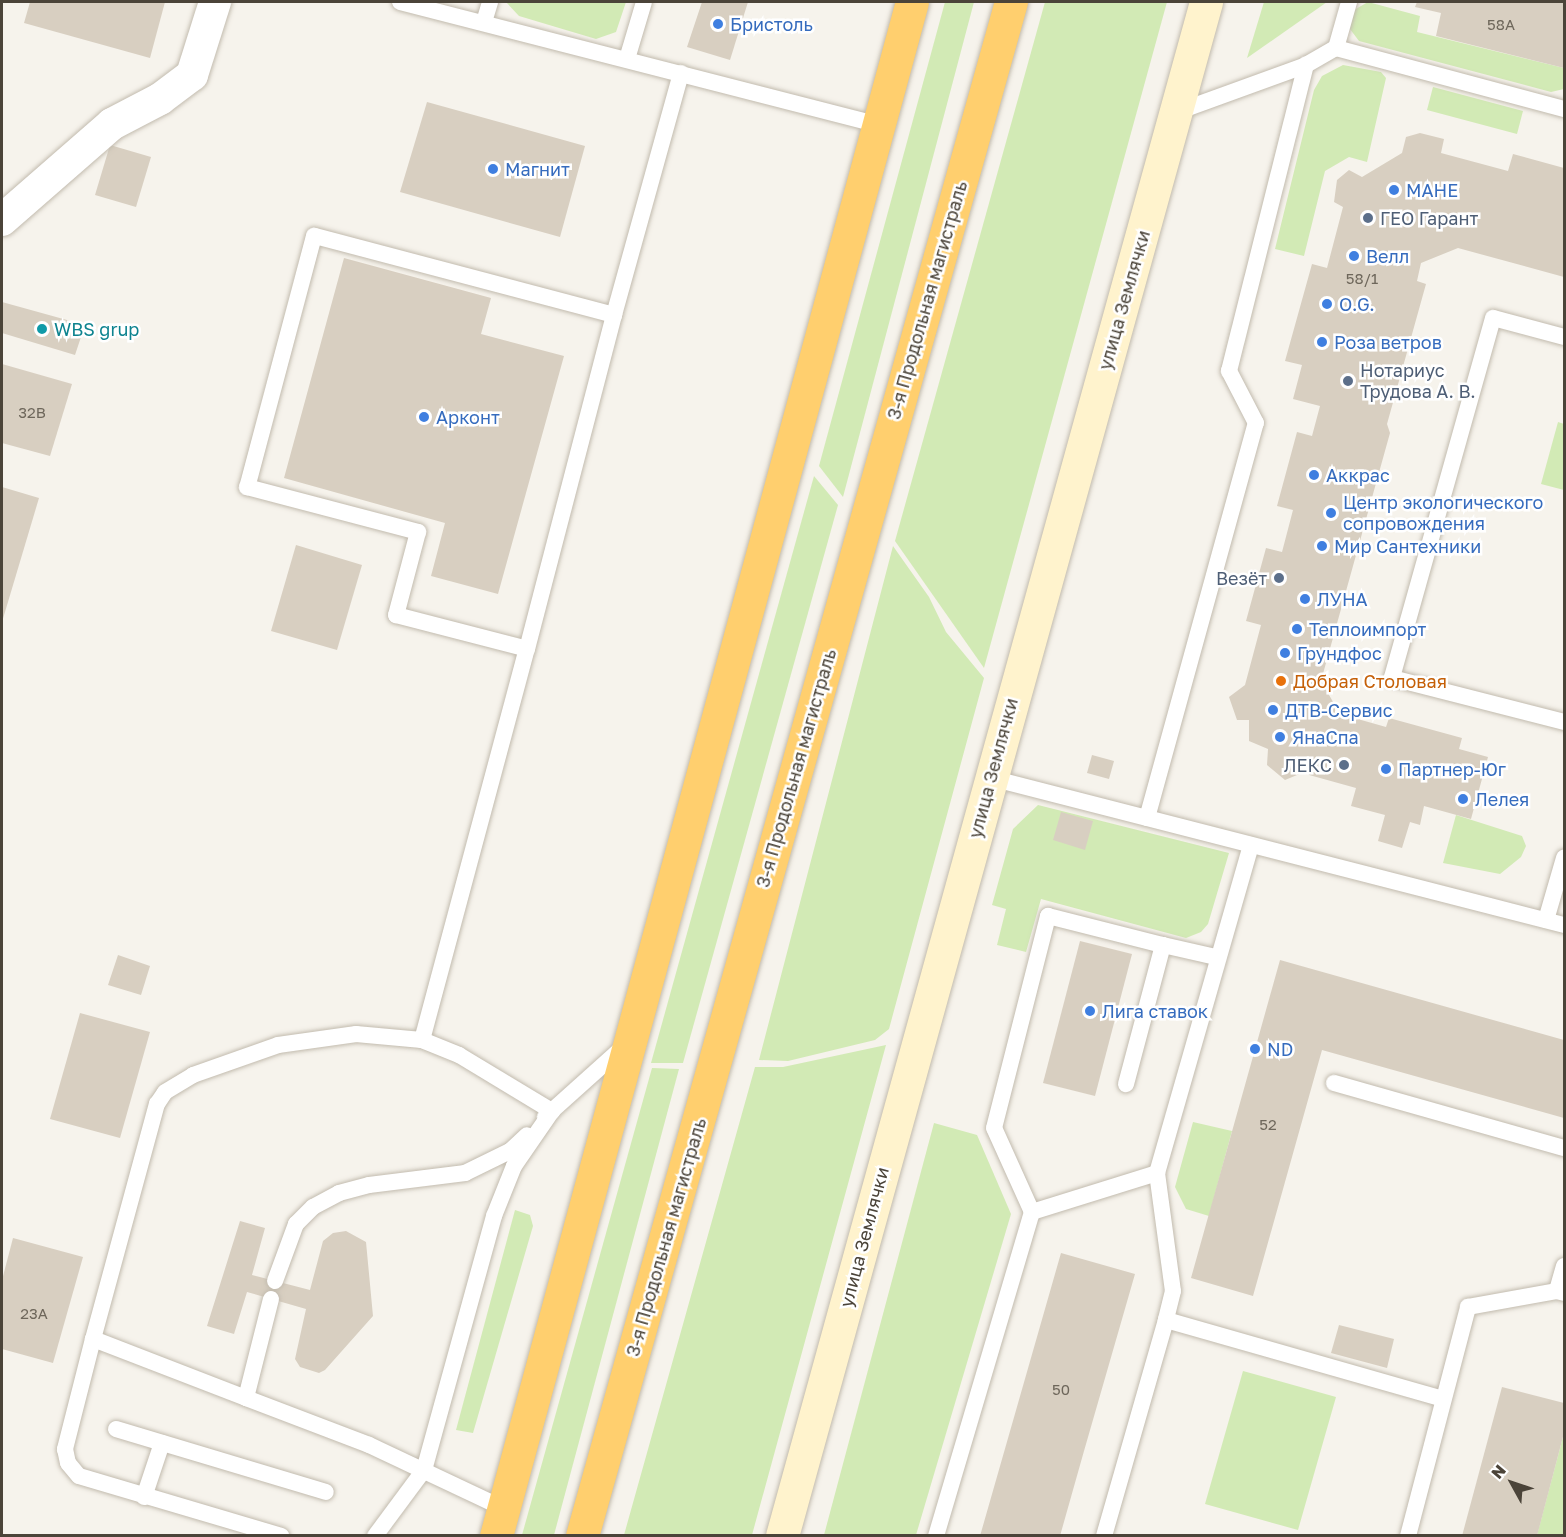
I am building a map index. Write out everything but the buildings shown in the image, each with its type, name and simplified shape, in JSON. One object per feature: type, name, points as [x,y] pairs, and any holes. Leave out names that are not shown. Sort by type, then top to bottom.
[{"type":"highway","points":[[500,1522],[627,1044],[912,2]]},
{"type":"highway","name":"3-я Продольная магистраль","points":[[582,1536],[1011,2]]},
{"type":"main road","name":"улица Землячки","points":[[782,1536],[1206,2]]},
{"type":"street","points":[[2,220],[112,124],[160,99],[192,75],[215,2]]},
{"type":"lane","points":[[400,2],[878,125]]},
{"type":"lane","points":[[484,22],[490,2]]},
{"type":"lane","points":[[627,59],[644,2]]},
{"type":"lane","points":[[1336,48],[1349,2]]},
{"type":"lane","points":[[1177,112],[1306,65],[1336,48],[1564,109]]},
{"type":"lane","points":[[1147,818],[1256,423],[1229,371],[1306,65]]},
{"type":"lane","points":[[422,1040],[614,315],[681,73]]},
{"type":"lane","points":[[527,650],[396,615],[418,532],[247,488],[314,236],[614,315]]},
{"type":"lane","points":[[1564,337],[1493,318],[1392,678],[1564,722]]},
{"type":"lane","points":[[991,778],[1564,925]]},
{"type":"lane","points":[[1104,1536],[1173,1291],[1158,1173],[1216,957],[1251,845]]},
{"type":"lane","points":[[1546,920],[1564,858]]},
{"type":"lane","points":[[936,1536],[1032,1212],[994,1128],[1048,916],[1216,957]]},
{"type":"lane","points":[[1126,1084],[1163,945]]},
{"type":"lane","points":[[281,1536],[79,1476],[68,1463],[65,1449],[157,1104],[165,1092],[193,1075],[278,1045],[311,1038],[356,1034],[422,1040],[459,1055],[552,1111]]},
{"type":"lane","points":[[275,1281],[296,1224],[313,1207],[339,1193],[369,1185],[465,1173],[510,1151],[627,1044]]},
{"type":"lane","points":[[1334,1083],[1564,1148]]},
{"type":"lane","points":[[375,1536],[424,1470],[494,1216],[514,1166],[552,1111]]},
{"type":"lane","points":[[1032,1212],[1158,1173]]},
{"type":"lane","points":[[1408,1536],[1468,1306],[1561,1292],[1564,1266]]},
{"type":"lane","points":[[246,1398],[271,1299]]},
{"type":"lane","points":[[1166,1320],[1443,1400]]},
{"type":"lane","points":[[93,1339],[424,1470],[500,1522]]},
{"type":"lane","points":[[116,1429],[326,1492]]},
{"type":"lane","points":[[144,1497],[162,1443]]},
{"type":"green space","points":[[506,2],[626,2],[616,32],[596,39],[519,16]]},
{"type":"green space","points":[[945,2],[974,2],[843,497],[819,466]]},
{"type":"green space","points":[[1045,2],[1167,2],[984,668],[895,541]]},
{"type":"green space","points":[[1264,2],[1327,2],[1247,58]]},
{"type":"green space","points":[[1368,2],[1420,16],[1417,32],[1564,68],[1564,89],[1551,92],[1359,41],[1350,29],[1354,10]]},
{"type":"green space","points":[[1343,65],[1381,72],[1386,78],[1367,162],[1349,157],[1325,171],[1304,256],[1275,249],[1314,90],[1322,76]]},
{"type":"green space","points":[[1433,87],[1523,111],[1517,134],[1427,110]]},
{"type":"green space","points":[[1558,422],[1564,424],[1564,490],[1541,484]]},
{"type":"green space","points":[[814,476],[838,505],[683,1063],[651,1063]]},
{"type":"green space","points":[[893,546],[929,597],[946,632],[984,678],[889,1029],[875,1040],[788,1061],[759,1060]]},
{"type":"green space","points":[[1038,805],[1229,853],[1208,924],[1201,932],[1186,938],[1041,899],[1026,952],[997,945],[1006,909],[992,905],[1013,829]]},
{"type":"green space","points":[[1456,815],[1522,836],[1526,846],[1521,857],[1500,874],[1443,863]]},
{"type":"green space","points":[[886,1045],[752,1535],[624,1535],[755,1067],[783,1067]]},
{"type":"green space","points":[[652,1068],[679,1069],[554,1535],[522,1535]]},
{"type":"green space","points":[[1193,1122],[1232,1131],[1209,1216],[1186,1209],[1175,1187]]},
{"type":"green space","points":[[934,1123],[977,1135],[1011,1214],[916,1535],[824,1535]]},
{"type":"green space","points":[[515,1210],[530,1215],[533,1226],[473,1433],[456,1430]]},
{"type":"green space","points":[[1243,1371],[1336,1397],[1298,1530],[1205,1504]]},
{"type":"green space","points":[[1564,1433],[1564,1535],[1537,1535]]},
{"type":"place","name":"Бристоль","points":[[718,24]]},
{"type":"place","name":"Магнит","points":[[493,169]]},
{"type":"place","name":"МАНЕ","points":[[1394,190]]},
{"type":"place","name":"ГЕО Гарант","points":[[1368,218]]},
{"type":"place","name":"Велл","points":[[1354,256]]},
{"type":"place","name":"O.G.","points":[[1327,304]]},
{"type":"place","name":"WBS grup","points":[[42,329]]},
{"type":"place","name":"Роза ветров","points":[[1322,342]]},
{"type":"place","name":"Нотариус Трудова А. В.","points":[[1348,381]]},
{"type":"place","name":"Арконт","points":[[424,417]]},
{"type":"place","name":"Аккрас","points":[[1314,475]]},
{"type":"place","name":"Центр экологического сопровождения","points":[[1331,513]]},
{"type":"place","name":"Мир Сантехники","points":[[1322,546]]},
{"type":"place","name":"Везёт","points":[[1279,578]]},
{"type":"place","name":"ЛУНА","points":[[1305,599]]},
{"type":"place","name":"Теплоимпорт","points":[[1297,629]]},
{"type":"place","name":"Грундфос","points":[[1285,653]]},
{"type":"place","name":"Добрая Столовая","points":[[1281,681]]},
{"type":"place","name":"ДТВ-Сервис","points":[[1273,710]]},
{"type":"place","name":"ЯнаСпа","points":[[1280,737]]},
{"type":"place","name":"ЛЕКС","points":[[1344,765]]},
{"type":"place","name":"Партнер-Юг","points":[[1386,769]]},
{"type":"place","name":"Лелея","points":[[1463,799]]},
{"type":"place","name":"Лига ставок","points":[[1090,1011]]},
{"type":"place","name":"ND","points":[[1255,1049]]}]
